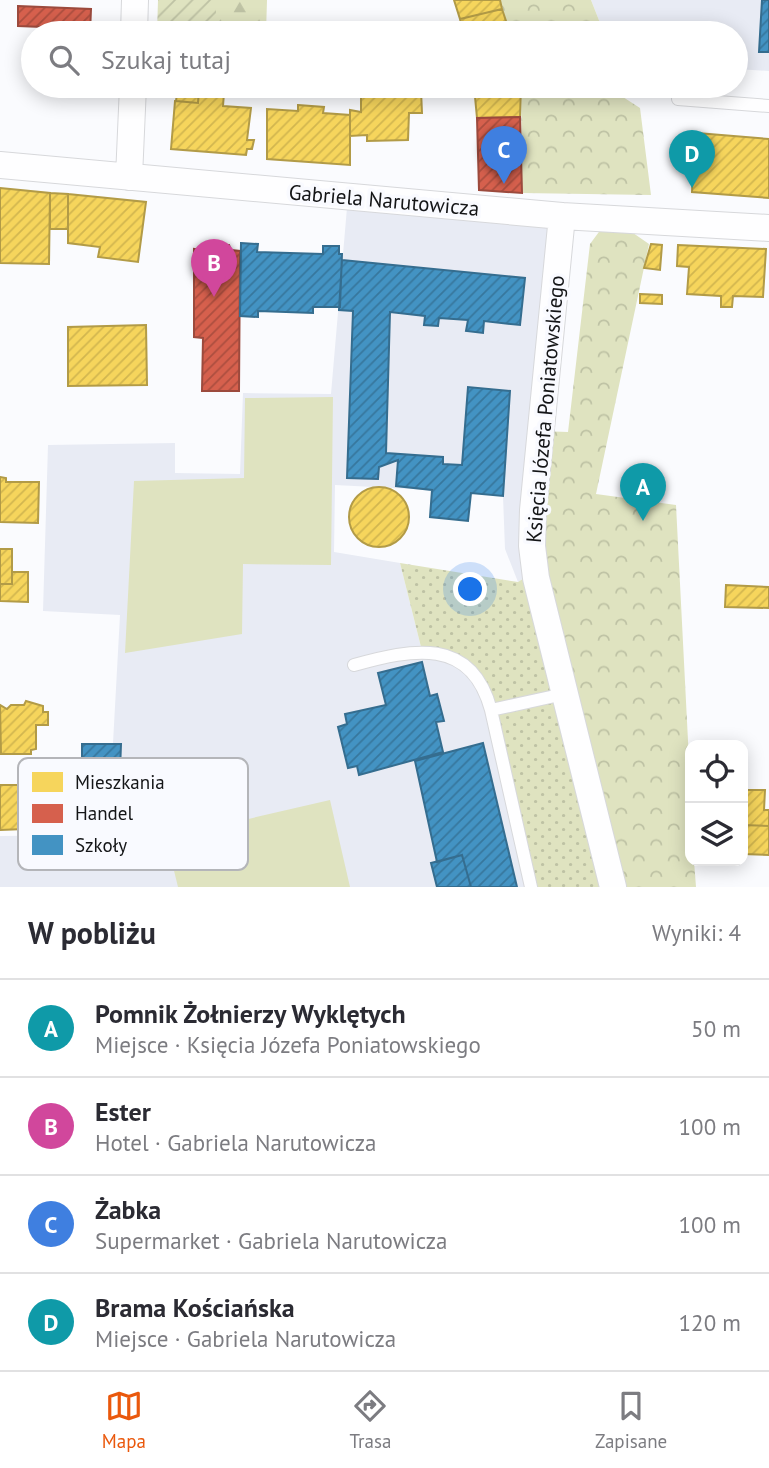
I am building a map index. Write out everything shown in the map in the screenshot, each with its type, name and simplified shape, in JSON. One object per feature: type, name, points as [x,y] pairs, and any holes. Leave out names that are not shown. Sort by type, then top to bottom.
[{"type":"street","points":[[134,21],[135,0]]},
{"type":"street","points":[[130,177],[133,98]]},
{"type":"street","name":"Gabriela Narutowicza","points":[[0,165],[562,216],[769,228]]},
{"type":"street","name":"Księcia Józefa Poniatowskiego","points":[[562,216],[537,461],[532,546],[536,578],[613,887]]},
{"type":"lane","points":[[678,99],[769,106]]},
{"type":"lane","points":[[354,665],[400,652],[440,653],[458,660],[474,676],[487,693],[531,887]]},
{"type":"lane","points":[[491,710],[564,694]]},
{"type":"shaded area","points":[[591,0],[769,0],[769,71],[748,70],[748,21],[599,21]]},
{"type":"shaded area","points":[[348,196],[562,216],[535,571],[518,582],[505,549],[503,496],[471,493],[468,521],[430,517],[432,490],[335,485],[334,552],[400,563],[422,651],[458,660],[487,693],[531,887],[0,887],[0,836],[18,836],[18,870],[248,870],[248,758],[112,758],[120,615],[43,611],[48,445],[175,443],[175,473],[240,474],[243,393],[331,394]]},
{"type":"green space","points":[[158,0],[216,0],[216,21],[157,21]]},
{"type":"green space","points":[[216,0],[267,0],[266,21],[216,21]]},
{"type":"green space","points":[[500,0],[591,0],[599,21],[506,21]]},
{"type":"green space","points":[[521,98],[625,98],[640,108],[651,195],[522,193]]},
{"type":"green space","points":[[610,217],[649,244],[596,494],[676,505],[688,740],[685,740],[685,866],[694,866],[696,887],[614,887],[536,578],[540,431],[568,432],[590,244]]},
{"type":"green space","points":[[333,397],[331,565],[243,564],[242,634],[125,653],[134,481],[244,478],[245,398]]},
{"type":"green space","points":[[400,563],[518,582],[535,571],[614,887],[531,887],[491,710],[458,660],[422,651]]},
{"type":"green space","points":[[330,800],[350,887],[178,887],[174,870],[248,870],[248,819]]},
{"type":"building: Mieszkania","points":[[454,0],[500,0],[502,9],[460,19]]},
{"type":"building: Mieszkania","points":[[502,9],[506,21],[460,21]]},
{"type":"building: Mieszkania","points":[[176,98],[198,98],[198,103],[176,101]]},
{"type":"building: Mieszkania","points":[[198,98],[224,98],[223,106],[251,108],[247,140],[254,140],[252,149],[247,149],[246,155],[171,149],[175,101],[198,103]]},
{"type":"building: Mieszkania","points":[[361,98],[421,98],[422,113],[409,113],[408,140],[367,141],[367,135],[350,136],[350,110],[361,112]]},
{"type":"building: Mieszkania","points":[[475,98],[521,98],[520,117],[477,118]]},
{"type":"building: Mieszkania","points":[[298,105],[324,107],[323,113],[350,115],[350,165],[267,159],[267,109],[298,111]]},
{"type":"building: Mieszkania","points":[[697,133],[769,139],[769,198],[692,192],[693,171],[683,170],[684,157],[695,158]]},
{"type":"building: Mieszkania","points":[[0,188],[50,193],[49,264],[0,263]]},
{"type":"building: Mieszkania","points":[[50,193],[68,194],[68,229],[50,229]]},
{"type":"building: Mieszkania","points":[[68,194],[146,202],[138,262],[98,257],[100,247],[68,243]]},
{"type":"building: Mieszkania","points":[[651,244],[662,245],[660,270],[644,268]]},
{"type":"building: Mieszkania","points":[[678,245],[766,249],[763,297],[733,296],[732,307],[721,307],[721,296],[687,294],[689,267],[677,266]]},
{"type":"building: Mieszkania","points":[[640,294],[662,295],[662,304],[640,303]]},
{"type":"building: Mieszkania","points":[[146,325],[147,385],[68,386],[68,327]]},
{"type":"building: Mieszkania","points":[[0,477],[6,478],[6,482],[39,482],[38,523],[0,522]]},
{"type":"building: Mieszkania","points":[[379,487],[396,492],[404,500],[409,517],[404,534],[396,542],[379,547],[362,542],[354,534],[349,517],[354,500],[362,492]]},
{"type":"building: Mieszkania","points":[[0,549],[12,549],[12,584],[0,584]]},
{"type":"building: Mieszkania","points":[[12,572],[28,572],[28,602],[0,601],[0,584],[12,584]]},
{"type":"building: Mieszkania","points":[[726,585],[769,587],[769,608],[725,607]]},
{"type":"building: Mieszkania","points":[[26,701],[43,706],[43,712],[48,712],[48,725],[36,725],[36,749],[31,750],[31,754],[1,754],[0,705],[7,709],[11,705],[24,705]]},
{"type":"building: Mieszkania","points":[[0,785],[18,785],[18,829],[0,830]]},
{"type":"building: Mieszkania","points":[[748,790],[765,790],[764,810],[769,810],[769,826],[748,825]]},
{"type":"building: Mieszkania","points":[[748,825],[769,826],[769,855],[748,854]]},
{"type":"building: Handel","points":[[18,6],[91,9],[90,21],[21,21],[21,26],[18,26]]},
{"type":"building: Handel","points":[[520,117],[522,193],[479,190],[477,118]]},
{"type":"building: Handel","points":[[205,245],[229,245],[231,250],[240,251],[239,391],[202,391],[203,338],[194,337],[194,249],[202,250]]},
{"type":"building: Szkoły","points":[[762,0],[769,0],[769,52],[759,52]]},
{"type":"building: Szkoły","points":[[241,243],[258,244],[257,252],[323,254],[323,246],[339,246],[339,254],[342,254],[340,307],[313,307],[313,313],[258,311],[258,317],[240,316]]},
{"type":"building: Szkoły","points":[[342,260],[525,278],[520,325],[484,321],[483,333],[466,331],[468,320],[439,318],[438,326],[424,325],[425,316],[390,312],[386,453],[443,457],[443,464],[462,465],[468,387],[510,391],[503,496],[471,493],[468,521],[430,517],[432,490],[396,486],[398,460],[379,467],[378,479],[347,478],[353,311],[339,310]]},
{"type":"building: Szkoły","points":[[422,662],[430,696],[437,694],[444,721],[436,722],[443,752],[359,775],[357,766],[348,768],[338,727],[347,724],[345,714],[386,705],[378,673]]},
{"type":"building: Szkoły","points":[[483,743],[517,887],[471,887],[462,855],[437,862],[415,761]]},
{"type":"building: Szkoły","points":[[82,744],[121,744],[120,758],[82,758]]},
{"type":"building: Szkoły","points":[[462,855],[471,887],[437,887],[431,863]]},
{"type":"place","name":"Żabka","points":[[504,184]]},
{"type":"place","name":"Brama Kościańska","points":[[692,188]]},
{"type":"place","name":"Ester","points":[[214,297]]},
{"type":"place","name":"Pomnik Żołnierzy Wyklętych","points":[[643,521]]}]
